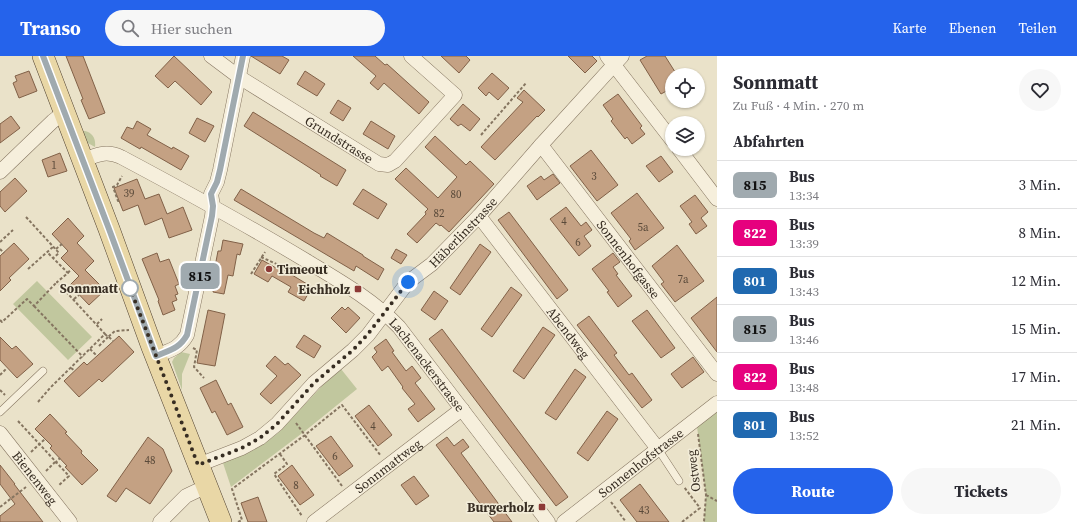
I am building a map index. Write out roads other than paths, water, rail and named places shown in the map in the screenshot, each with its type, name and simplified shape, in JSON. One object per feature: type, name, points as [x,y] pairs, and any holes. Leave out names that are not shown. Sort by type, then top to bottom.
[{"type":"main road","points":[[43,56],[156,356],[221,522]]},
{"type":"street","name":"Grundstrasse","points":[[211,56],[239,77],[379,164],[388,165],[395,161],[455,95],[411,56]]},
{"type":"street","points":[[156,356],[182,344],[190,325],[213,206],[211,194],[217,182],[220,170],[243,56]]},
{"type":"street","points":[[614,59],[665,130]]},
{"type":"street","name":"Häberlinstrasse","points":[[198,465],[242,448],[260,438],[277,424],[314,383],[353,350],[368,334],[408,282],[432,264],[480,216],[614,59]]},
{"type":"street","points":[[0,172],[53,121],[65,114]]},
{"type":"street","name":"Sonnenhofgasse","points":[[541,145],[717,374]]},
{"type":"street","name":"Lachenackerstrasse","points":[[83,160],[105,153],[114,154],[213,206],[356,291],[384,312],[399,327],[548,522]]},
{"type":"street","points":[[684,156],[717,199]]},
{"type":"street","name":"Abendweg","points":[[480,216],[658,449]]},
{"type":"street","name":"Sonnenhofstrasse","points":[[564,522],[717,403]]},
{"type":"street","name":"Sonnmattweg","points":[[314,522],[462,409]]},
{"type":"street","name":"Bienenweg","points":[[0,433],[70,522]]},
{"type":"street","points":[[167,520],[186,496],[207,486]]},
{"type":"lane","points":[[0,412],[43,371]]},
{"type":"lane","points":[[658,449],[679,481]]},
{"type":"place","name":"Timeout","points":[[269,269]]},
{"type":"place","name":"Sonnmatt","points":[[130,288]]},
{"type":"place","name":"Eichholz","points":[[358,289]]},
{"type":"place","name":"Burgerholz","points":[[542,507]]}]
